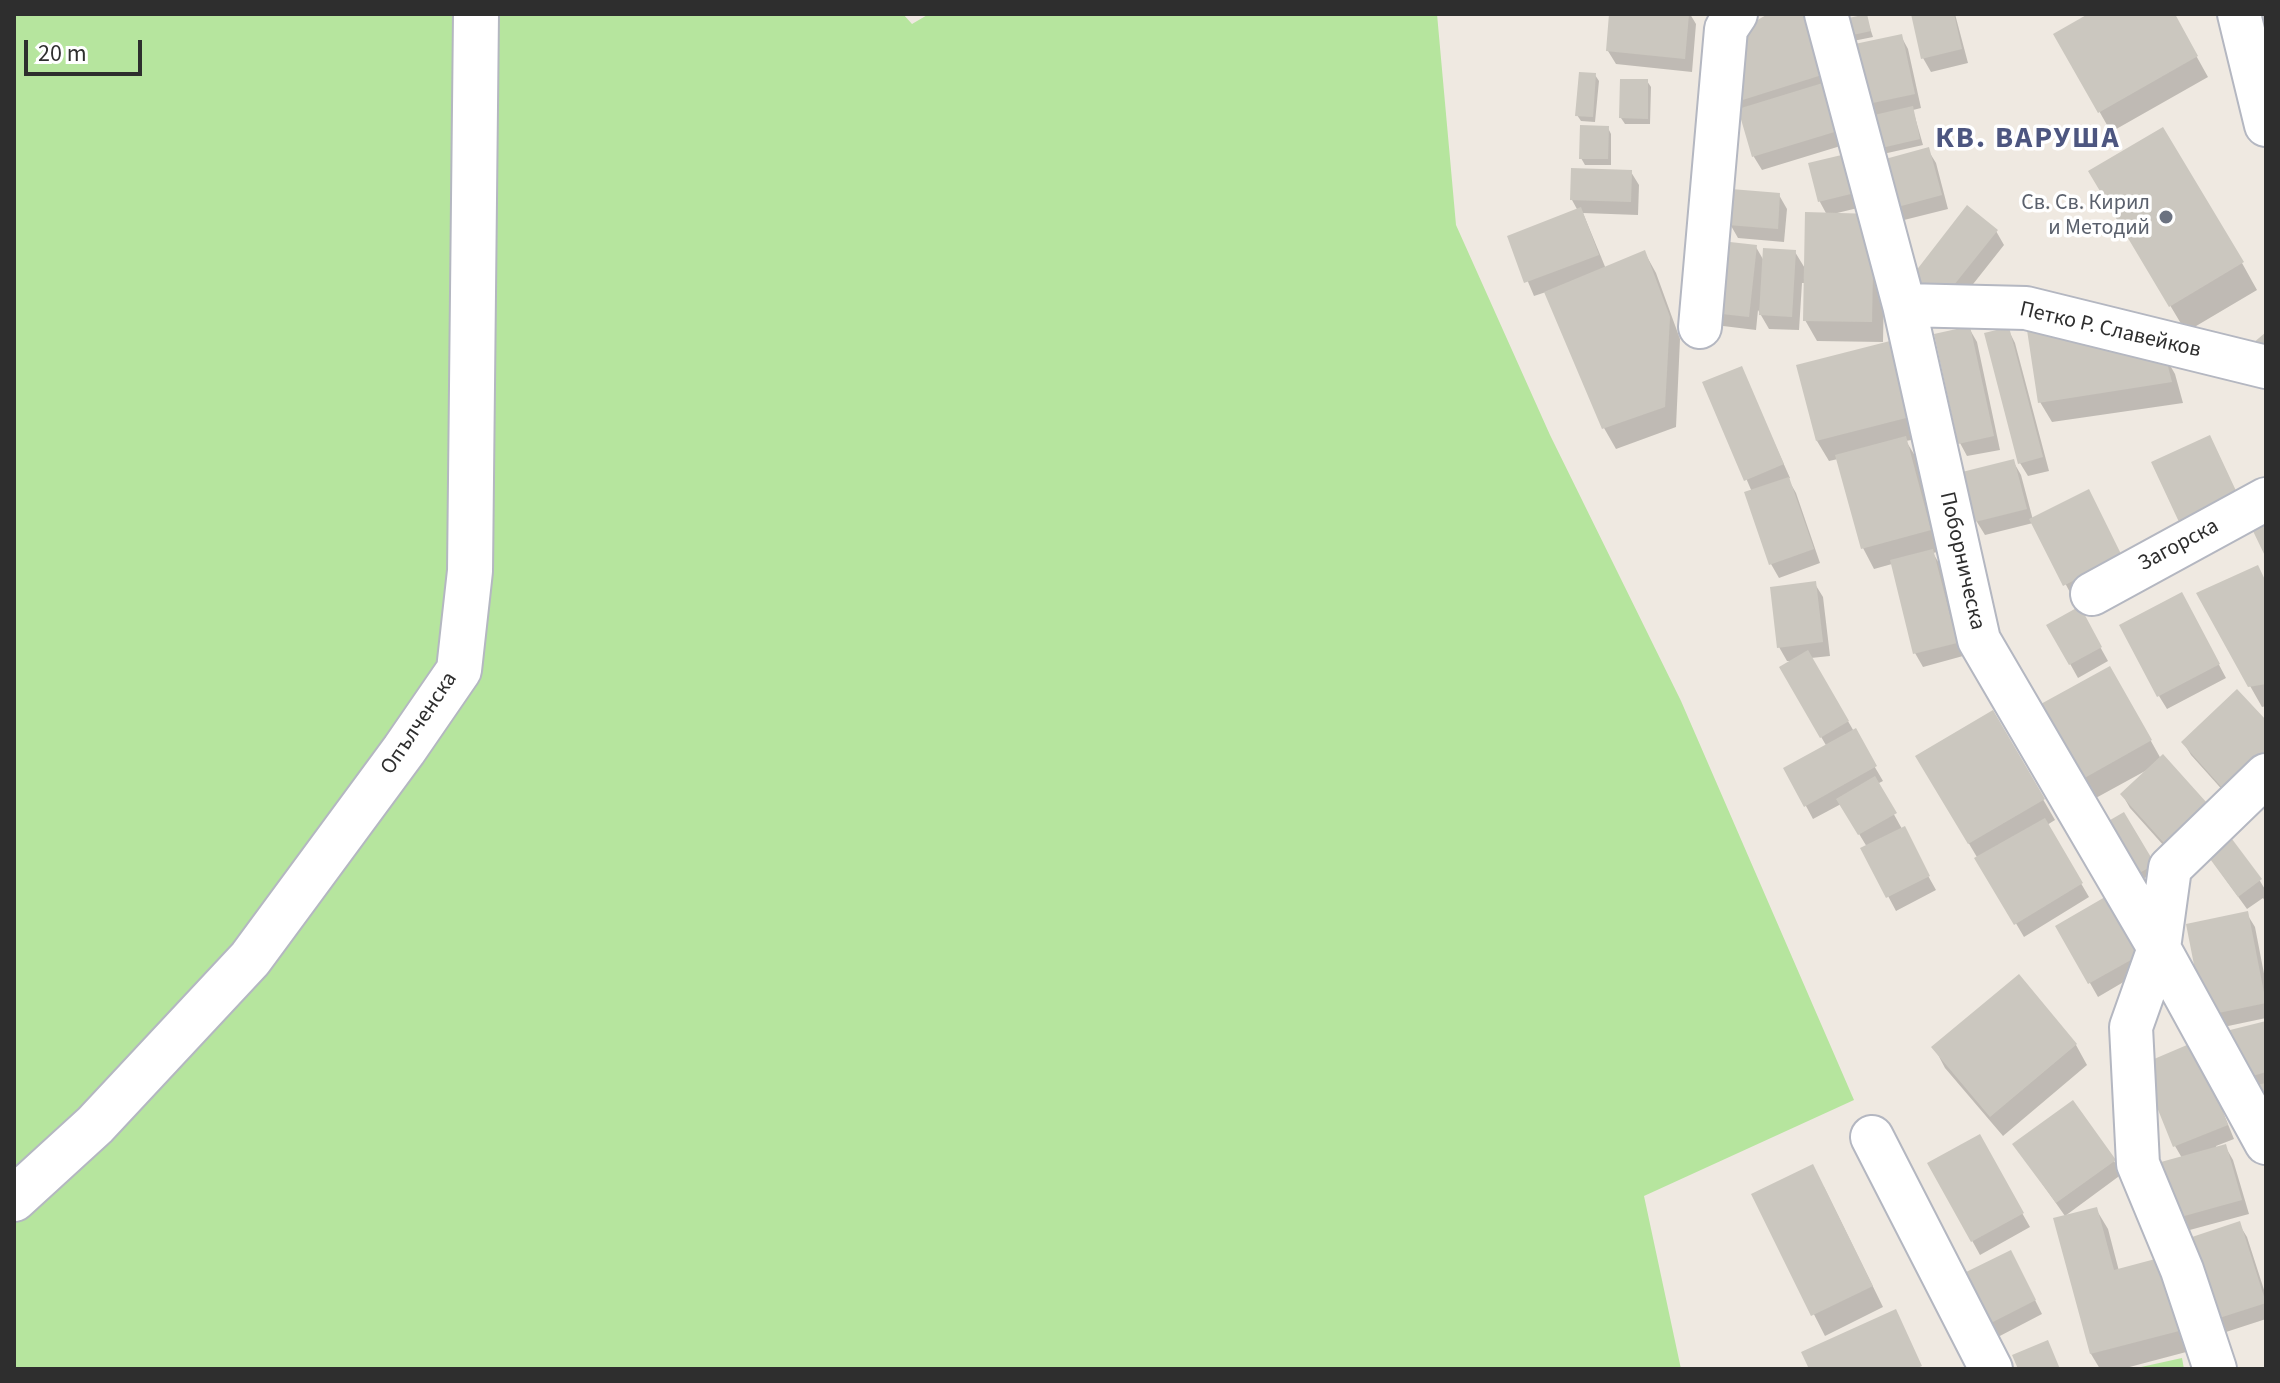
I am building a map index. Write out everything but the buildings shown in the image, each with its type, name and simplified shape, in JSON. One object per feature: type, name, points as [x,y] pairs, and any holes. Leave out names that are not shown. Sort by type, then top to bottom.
[{"type":"street","name":"Опълченска","points":[[14,1199],[95,1125],[250,959],[459,670],[470,571],[476,14]]},
{"type":"street","points":[[1700,327],[1726,29],[1736,14]]},
{"type":"street","name":"Поборническа","points":[[1826,14],[1904,305],[1979,640],[2159,948],[2266,1143]]},
{"type":"street","points":[[2239,14],[2266,125]]},
{"type":"street","name":"Петко Р. Славейков","points":[[1904,305],[2026,308],[2266,367]]},
{"type":"street","name":"Загорска","points":[[2092,594],[2266,499]]},
{"type":"street","points":[[2215,1369],[2182,1270],[2138,1164],[2131,1027],[2159,948],[2170,868],[2266,775]]},
{"type":"street","points":[[1872,1137],[1991,1369]]},
{"type":"green space","points":[[14,14],[903,14],[912,24],[929,14],[1437,14],[1456,225],[1550,435],[1681,701],[1854,1100],[1644,1196],[1681,1369],[14,1369]]},
{"type":"green space","points":[[2182,1358],[2184,1369],[2132,1369]]},
{"type":"place","name":"Св. Св. Кирил и Методий","points":[[2166,217]]},
{"type":"district","name":"КВ. ВАРУША","points":[[2028,140]]}]
